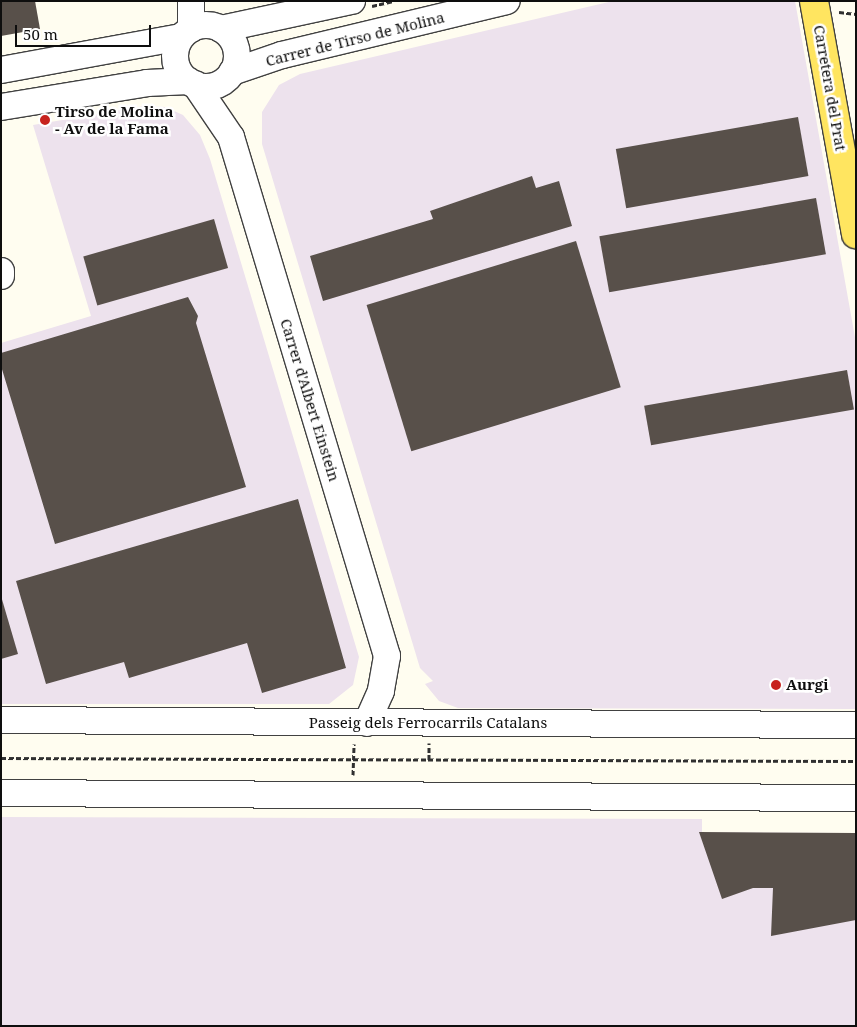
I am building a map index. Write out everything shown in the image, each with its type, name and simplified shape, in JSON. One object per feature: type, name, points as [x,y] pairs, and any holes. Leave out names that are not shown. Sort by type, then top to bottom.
[{"type":"main road","name":"Carretera del Prat","points":[[814,1],[856,234]]},
{"type":"street","points":[[191,1],[186,33],[175,56],[192,83]]},
{"type":"street","points":[[1,70],[186,33],[206,25],[221,29],[352,1]]},
{"type":"street","name":"Carrer de Tirso de Molina","points":[[232,72],[282,55],[508,1]]},
{"type":"street","points":[[1,107],[147,83],[218,84],[232,72],[235,48],[221,29]]},
{"type":"street","name":"Carrer d'Albert Einstein","points":[[192,83],[231,137],[387,656],[381,691],[360,732]]},
{"type":"street","points":[[1,271],[1,276]]},
{"type":"street","name":"Passeig dels Ferrocarrils Catalans","points":[[1,720],[360,732],[856,725]]},
{"type":"street","points":[[1,793],[856,798]]},
{"type":"path","name":"Passeig dels Ferrocarrils Catalans","points":[[353,786],[354,759],[360,732]]},
{"type":"path","points":[[1,758],[856,761]]},
{"type":"shaded area","points":[[613,1],[795,1],[856,343],[856,709],[458,708],[439,701],[425,684],[433,681],[420,668],[262,144],[262,112],[279,85],[300,74]]},
{"type":"shaded area","points":[[144,106],[165,107],[183,115],[200,135],[210,159],[359,657],[353,685],[329,704],[1,704],[1,343],[91,316],[33,125]]},
{"type":"shaded area","points":[[1,817],[702,819],[702,832],[856,833],[856,1026],[1,1026]]},
{"type":"building","points":[[1,1],[35,1],[40,29],[1,36]]},
{"type":"building","points":[[798,117],[808,176],[626,208],[616,149]]},
{"type":"building","points":[[532,176],[536,188],[559,181],[572,226],[323,301],[310,256],[433,219],[430,211]]},
{"type":"building","points":[[816,198],[826,254],[609,292],[599,236]]},
{"type":"building","points":[[214,219],[228,268],[97,306],[83,256]]},
{"type":"building","points":[[576,241],[621,387],[411,451],[367,305]]},
{"type":"building","points":[[188,297],[198,316],[196,323],[246,487],[55,544],[1,366],[1,353]]},
{"type":"building","points":[[847,370],[854,409],[651,445],[644,406]]},
{"type":"building","points":[[298,499],[346,668],[262,693],[247,643],[129,678],[124,662],[46,684],[16,581]]},
{"type":"building","points":[[1,596],[18,654],[1,659]]},
{"type":"building","points":[[699,832],[856,833],[856,920],[771,936],[773,888],[753,888],[722,899]]},
{"type":"place","name":"Tirso de Molina - Av de la Fama","points":[[45,120]]},
{"type":"place","name":"Aurgi","points":[[776,685]]}]
